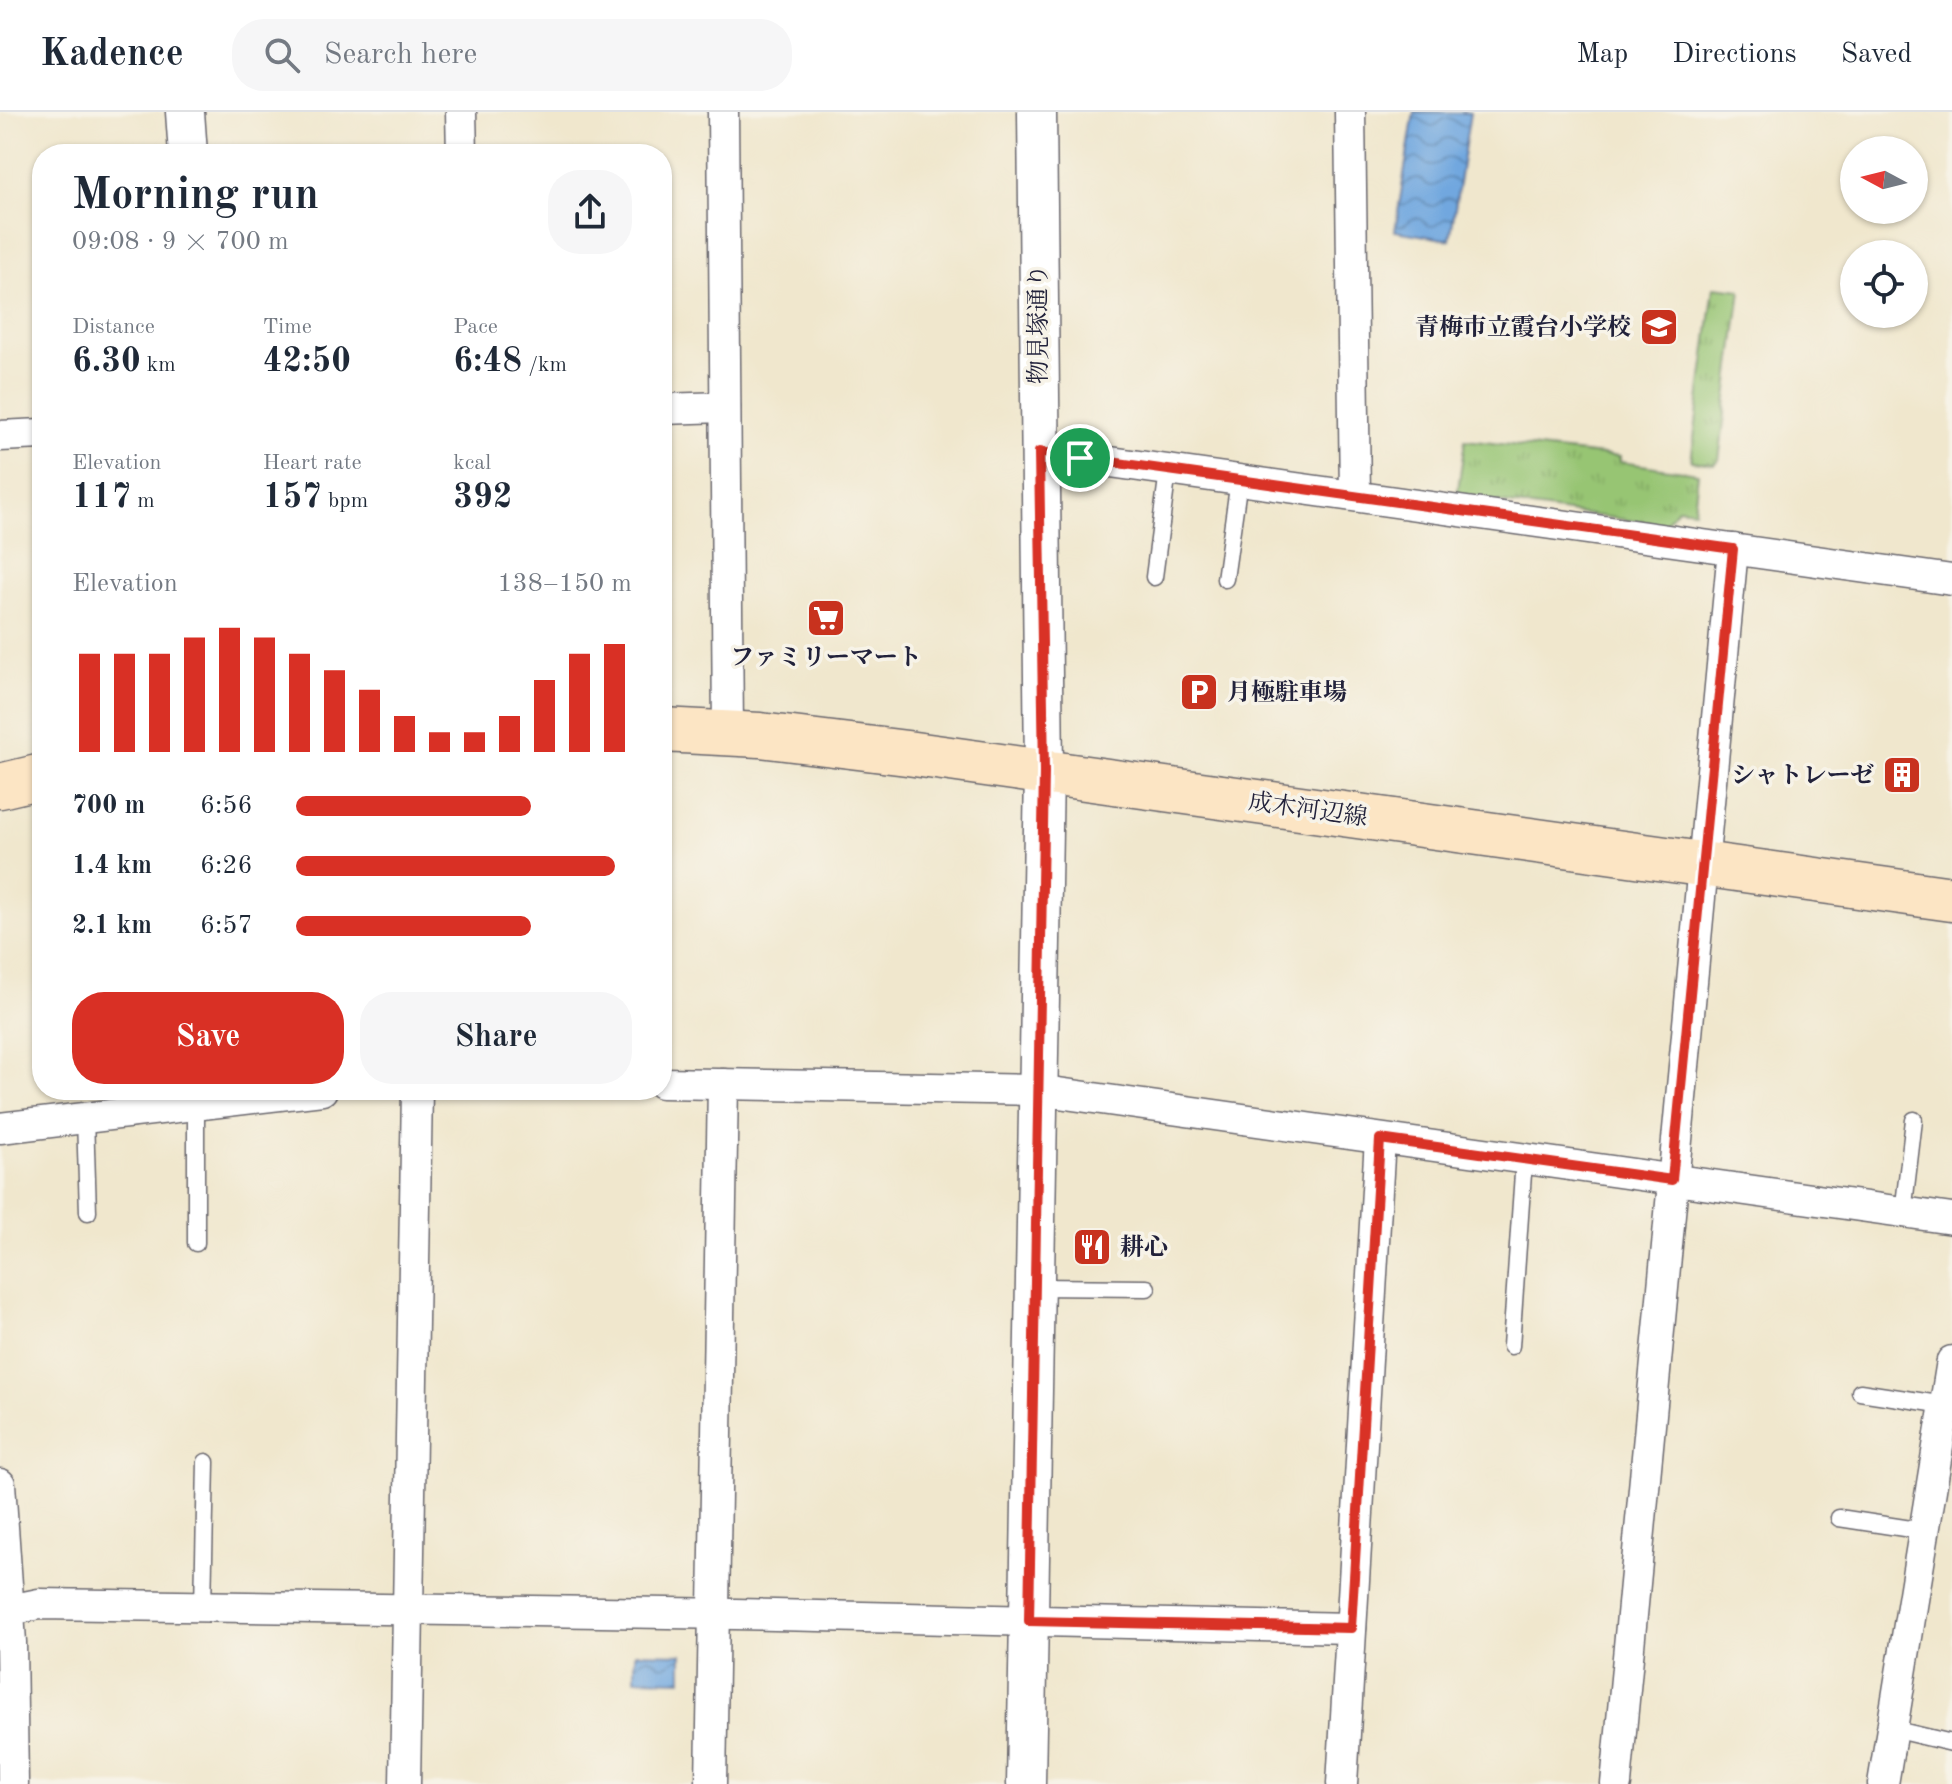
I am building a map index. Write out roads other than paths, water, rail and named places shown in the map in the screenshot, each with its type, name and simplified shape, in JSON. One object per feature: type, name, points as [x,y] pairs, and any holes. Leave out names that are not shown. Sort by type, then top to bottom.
[{"type":"main road","name":"成木河辺線","points":[[672,730],[814,741],[1952,899]]},
{"type":"main road","points":[[0,786],[32,778]]},
{"type":"street","points":[[185,112],[187,144]]},
{"type":"street","points":[[461,112],[462,144]]},
{"type":"street","points":[[723,112],[728,733]]},
{"type":"street","name":"物見塚通り","points":[[1026,1784],[1044,772],[1037,112]]},
{"type":"street","points":[[1350,112],[1355,495]]},
{"type":"street","points":[[672,409],[725,407]]},
{"type":"street","points":[[0,436],[32,434]]},
{"type":"street","points":[[1039,452],[1952,580]]},
{"type":"street","points":[[1616,1784],[1733,549]]},
{"type":"street","points":[[672,1083],[1037,1090],[1952,1219]]},
{"type":"street","points":[[711,1784],[723,1084]]},
{"type":"street","points":[[0,1128],[236,1100]]},
{"type":"street","points":[[405,1784],[417,1100]]},
{"type":"street","points":[[1342,1784],[1380,1139]]},
{"type":"street","points":[[1883,1784],[1952,1361]]},
{"type":"street","points":[[0,1484],[13,1784]]},
{"type":"street","points":[[5,1611],[39,1604],[1351,1628]]},
{"type":"lane","points":[[1154,577],[1168,471]]},
{"type":"lane","points":[[1225,579],[1239,480]]},
{"type":"lane","points":[[196,1105],[196,1243]]},
{"type":"lane","points":[[85,1118],[88,1212]]},
{"type":"lane","points":[[1903,1213],[1914,1120]]},
{"type":"lane","points":[[1511,1346],[1524,1159]]},
{"type":"lane","points":[[1034,1287],[1147,1288]]},
{"type":"lane","points":[[1860,1392],[1945,1405]]},
{"type":"lane","points":[[203,1608],[206,1462]]},
{"type":"lane","points":[[1839,1518],[1924,1531]]},
{"type":"lane","points":[[1892,1729],[1952,1743]]},
{"type":"water","points":[[1414,112],[1470,113],[1450,240],[1395,231]]},
{"type":"water","points":[[635,1653],[682,1654],[682,1680],[635,1679]]},
{"type":"place","name":"青梅市立霞台小学校","points":[[1659,327]]},
{"type":"place","name":"ファミリーマート","points":[[826,618]]},
{"type":"place","name":"月極駐車場","points":[[1199,692]]},
{"type":"place","name":"シャトレーゼ","points":[[1902,775]]},
{"type":"place","name":"耕心","points":[[1092,1247]]}]
